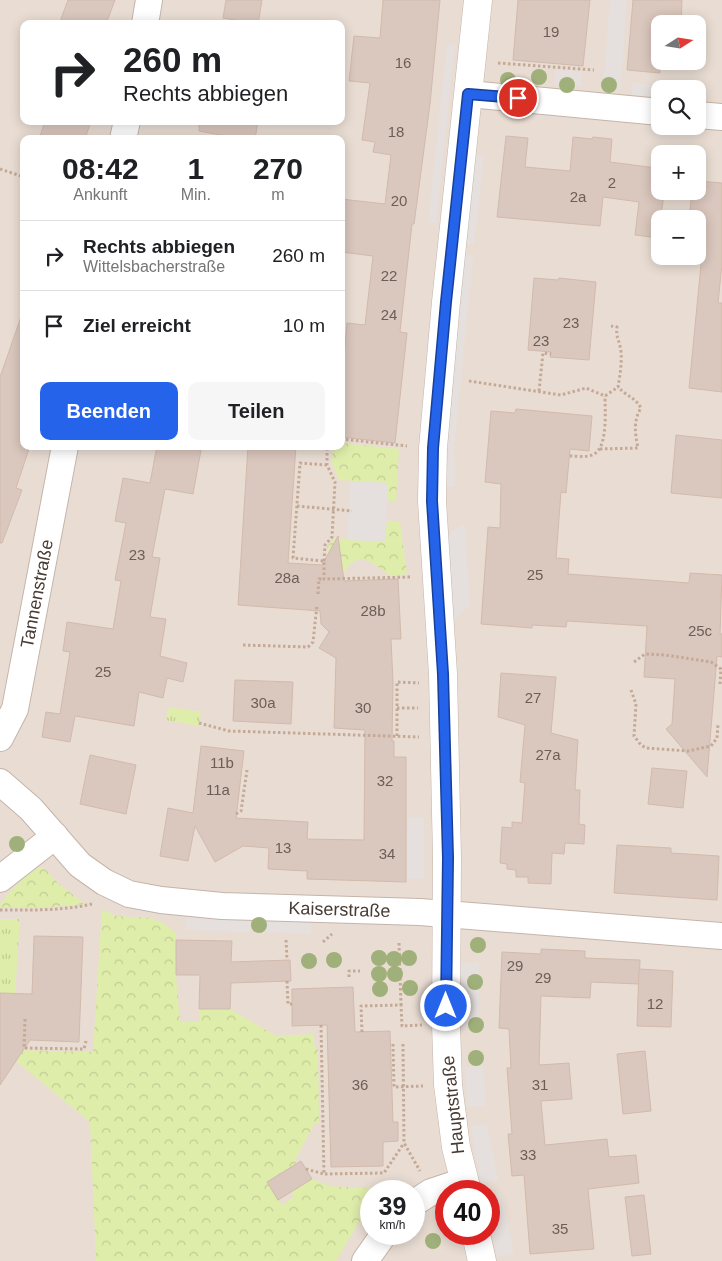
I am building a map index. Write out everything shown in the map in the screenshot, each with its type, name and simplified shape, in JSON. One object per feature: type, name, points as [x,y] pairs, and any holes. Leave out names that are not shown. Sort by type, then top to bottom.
[{"type":"street","points":[[146,20],[149,0]]},
{"type":"street","name":"Hauptstraße","points":[[465,1180],[454,1132],[448,1085],[446,1024],[448,858],[443,674],[432,501],[446,302],[478,0]]},
{"type":"street","points":[[468,94],[651,111]]},
{"type":"street","points":[[706,116],[722,117]]},
{"type":"street","name":"Tannenstraße","points":[[0,738],[15,709],[64,450]]},
{"type":"street","name":"Kaiserstraße","points":[[0,782],[31,809],[80,865],[92,874],[129,894],[161,900],[222,906],[447,914],[722,936]]},
{"type":"street","points":[[0,880],[55,836]]},
{"type":"street","points":[[365,1261],[376,1245]]},
{"type":"street","points":[[478,1245],[482,1261]]},
{"type":"path","points":[[498,63],[594,70]]},
{"type":"path","points":[[0,169],[20,176]]},
{"type":"path","points":[[570,456],[588,456],[600,450],[638,448],[634,428],[636,415],[641,408],[636,399],[625,395],[618,387],[620,347],[616,338],[617,327],[611,326]]},
{"type":"path","points":[[539,390],[543,353],[551,354]]},
{"type":"path","points":[[469,381],[539,390],[561,395],[586,388],[605,396]]},
{"type":"path","points":[[605,396],[618,387]]},
{"type":"path","points":[[600,450],[605,426],[605,396]]},
{"type":"path","points":[[345,439],[407,446]]},
{"type":"path","points":[[324,579],[325,545],[332,537],[335,482],[327,465],[328,450]]},
{"type":"path","points":[[324,561],[293,558],[300,463],[327,465]]},
{"type":"path","points":[[297,506],[352,511]]},
{"type":"path","points":[[318,594],[319,579],[412,577]]},
{"type":"path","points":[[244,646],[308,647],[313,642],[317,605]]},
{"type":"path","points":[[634,662],[645,654],[711,662],[721,669],[720,684]]},
{"type":"path","points":[[397,736],[397,682],[420,683]]},
{"type":"path","points":[[631,690],[636,704],[634,736],[646,748],[688,750],[711,746],[718,738],[718,724]]},
{"type":"path","points":[[397,708],[421,708]]},
{"type":"path","points":[[199,722],[229,730],[422,737]]},
{"type":"path","points":[[236,814],[241,811],[247,770]]},
{"type":"path","points":[[0,910],[77,908],[98,903]]},
{"type":"path","points":[[286,940],[286,960]]},
{"type":"path","points":[[399,943],[402,1031]]},
{"type":"path","points":[[349,977],[349,971],[360,970]]},
{"type":"path","points":[[287,981],[288,1004],[292,1004]]},
{"type":"path","points":[[362,1032],[361,1006],[401,1005]]},
{"type":"path","points":[[25,1019],[24,1048],[84,1050],[86,1042]]},
{"type":"path","points":[[321,1025],[324,1174]]},
{"type":"path","points":[[402,1026],[428,1025]]},
{"type":"path","points":[[393,1044],[394,1087],[429,1086]]},
{"type":"path","points":[[403,1044],[404,1143],[421,1171]]},
{"type":"path","points":[[306,1169],[324,1174],[384,1173],[404,1143]]},
{"type":"shaded area","points":[[0,0],[722,0],[722,1261],[0,1261]]},
{"type":"shaded area","points":[[610,0],[627,0],[620,89],[603,88]]},
{"type":"shaded area","points":[[447,44],[455,45],[436,223],[428,222]]},
{"type":"shaded area","points":[[555,70],[582,71],[581,86],[554,84]]},
{"type":"shaded area","points":[[632,83],[651,84],[651,96],[632,95]]},
{"type":"shaded area","points":[[475,155],[484,156],[474,244],[465,244]]},
{"type":"shaded area","points":[[464,255],[473,256],[454,445],[455,487],[445,487],[444,446]]},
{"type":"shaded area","points":[[350,481],[388,483],[385,542],[347,540]]},
{"type":"shaded area","points":[[461,525],[465,525],[470,606],[454,619],[448,534]]},
{"type":"shaded area","points":[[408,817],[424,817],[424,879],[407,879]]},
{"type":"shaded area","points":[[186,915],[251,917],[250,932],[186,930]]},
{"type":"shaded area","points":[[265,917],[311,918],[311,933],[264,932]]},
{"type":"shaded area","points":[[461,963],[479,963],[479,1027],[461,1027]]},
{"type":"shaded area","points":[[483,1066],[486,1106],[467,1107],[465,1067]]},
{"type":"shaded area","points":[[487,1124],[498,1180],[480,1180],[471,1126]]},
{"type":"shaded area","points":[[500,1193],[514,1253],[497,1257],[495,1245],[500,1245]]},
{"type":"green space","points":[[345,443],[399,449],[396,502],[387,500],[388,483],[339,480],[332,463],[333,450],[345,450]]},
{"type":"green space","points":[[387,521],[400,522],[407,574],[391,576],[373,563],[361,559],[350,565],[344,572],[328,572],[332,552],[328,554],[327,547],[335,538],[385,542]]},
{"type":"green space","points":[[169,707],[201,712],[199,726],[166,720]]},
{"type":"green space","points":[[41,867],[85,904],[48,907],[0,907],[0,904],[19,883],[35,869]]},
{"type":"green space","points":[[102,910],[117,916],[150,918],[163,923],[176,933],[176,975],[180,1022],[200,1021],[199,1009],[230,1009],[276,1036],[313,1034],[315,1048],[318,1048],[319,1124],[314,1124],[295,1160],[296,1164],[267,1182],[282,1205],[294,1197],[291,1191],[312,1179],[329,1186],[360,1188],[360,1221],[336,1261],[96,1261],[90,1122],[16,1061],[14,1050],[93,1052]]},
{"type":"green space","points":[[0,919],[20,919],[15,994],[0,993]]},
{"type":"building","points":[[68,0],[115,0],[108,20],[60,20]]},
{"type":"building","points":[[226,0],[262,0],[259,20],[223,18]]},
{"type":"building","points":[[383,0],[440,0],[430,104],[414,224],[412,224],[400,332],[407,333],[395,443],[345,437],[345,345],[347,323],[365,325],[373,256],[345,252],[345,199],[385,204],[391,155],[373,152],[375,142],[362,140],[370,83],[349,81],[354,36],[380,38]]},
{"type":"building","points":[[518,0],[590,0],[583,66],[513,60]]},
{"type":"building","points":[[633,0],[682,0],[681,15],[651,15],[651,70],[660,70],[660,73],[627,70]]},
{"type":"building","points":[[44,125],[90,125],[86,135],[40,135]]},
{"type":"building","points":[[199,125],[257,125],[256,135],[220,135],[199,131]]},
{"type":"building","points":[[506,136],[528,138],[525,167],[570,171],[573,137],[612,139],[610,162],[651,167],[651,200],[663,200],[662,210],[651,210],[651,237],[635,235],[639,202],[603,197],[600,226],[497,217]]},
{"type":"building","points":[[706,182],[722,183],[722,264],[718,303],[722,303],[722,392],[689,388],[701,265],[706,265],[706,210],[690,210],[691,200],[706,200]]},
{"type":"building","points":[[534,278],[558,280],[559,278],[596,282],[589,360],[550,357],[551,352],[528,350]]},
{"type":"building","points":[[20,320],[20,450],[29,450],[16,488],[22,490],[2,543],[0,543],[0,377]]},
{"type":"building","points":[[516,409],[592,416],[589,451],[570,449],[566,493],[561,492],[556,558],[569,559],[568,574],[689,583],[690,573],[722,575],[720,634],[722,634],[722,657],[717,656],[707,777],[666,729],[672,724],[675,679],[644,677],[647,626],[567,621],[566,627],[532,625],[532,628],[481,624],[488,527],[500,528],[501,484],[485,482],[491,411],[515,413]]},
{"type":"building","points":[[676,435],[722,440],[722,498],[671,493]]},
{"type":"building","points":[[156,450],[201,450],[193,494],[165,489],[152,557],[160,558],[150,617],[166,619],[160,656],[187,663],[183,682],[167,678],[163,698],[139,692],[134,726],[75,716],[70,742],[42,737],[46,712],[60,714],[70,652],[63,651],[67,622],[113,629],[121,581],[115,580],[126,523],[115,521],[123,478],[150,483]]},
{"type":"building","points":[[248,450],[296,450],[288,563],[322,565],[338,536],[344,581],[398,579],[401,639],[391,639],[393,682],[392,741],[394,741],[394,757],[406,757],[406,882],[307,879],[307,871],[268,869],[269,848],[243,846],[215,862],[195,826],[188,861],[160,856],[168,808],[193,813],[201,746],[244,751],[236,818],[308,822],[307,839],[364,840],[365,730],[334,728],[336,658],[319,648],[329,632],[321,624],[320,611],[238,605]]},
{"type":"building","points":[[501,673],[556,677],[551,733],[578,740],[575,790],[580,790],[579,824],[585,825],[584,844],[565,843],[564,854],[552,853],[551,884],[528,883],[528,877],[516,877],[516,870],[507,869],[507,864],[500,863],[502,827],[512,828],[512,822],[522,823],[525,783],[520,782],[525,725],[498,717]]},
{"type":"building","points":[[235,680],[293,682],[291,724],[233,721]]},
{"type":"building","points":[[90,755],[136,765],[126,814],[80,804]]},
{"type":"building","points":[[652,768],[687,771],[683,808],[648,804]]},
{"type":"building","points":[[617,845],[671,848],[671,853],[719,856],[717,900],[614,893]]},
{"type":"building","points":[[34,936],[83,937],[79,1042],[30,1040],[0,1085],[0,993],[32,994]]},
{"type":"building","points":[[176,940],[232,941],[231,962],[290,960],[291,981],[231,983],[230,1009],[199,1009],[200,975],[176,975]]},
{"type":"building","points":[[541,949],[585,951],[585,958],[640,960],[639,984],[591,982],[590,998],[541,996],[539,1065],[569,1063],[572,1099],[541,1101],[545,1145],[607,1139],[609,1157],[636,1155],[639,1183],[588,1189],[594,1249],[530,1254],[524,1175],[512,1176],[508,1134],[512,1134],[507,1068],[511,1068],[509,1029],[499,1028],[502,952],[541,954]]},
{"type":"building","points":[[639,969],[673,971],[671,1027],[637,1026]]},
{"type":"building","points":[[353,987],[355,1032],[390,1031],[393,1122],[398,1122],[398,1141],[383,1142],[383,1166],[331,1167],[327,1025],[292,1026],[292,989]]},
{"type":"building","points":[[645,1051],[651,1111],[623,1114],[617,1054]]},
{"type":"building","points":[[301,1161],[312,1179],[278,1200],[267,1182]]},
{"type":"building","points":[[644,1195],[651,1254],[632,1256],[625,1197]]},
{"type":"route","points":[[446,1006],[448,858],[442,650],[432,501],[433,448],[468,94],[518,98]]}]
